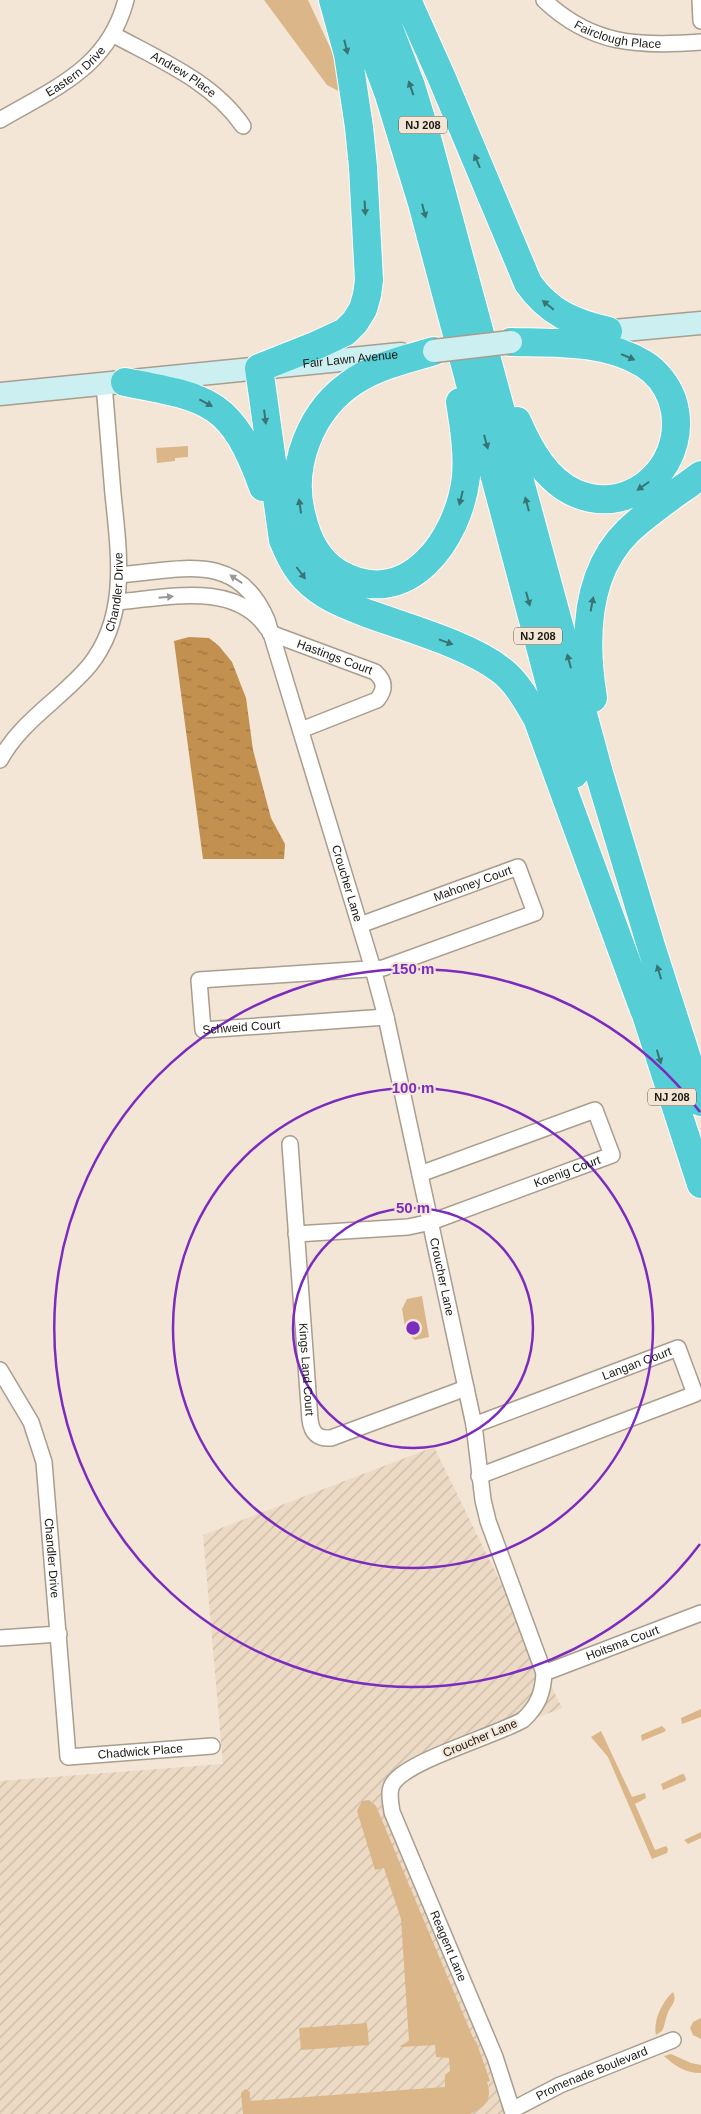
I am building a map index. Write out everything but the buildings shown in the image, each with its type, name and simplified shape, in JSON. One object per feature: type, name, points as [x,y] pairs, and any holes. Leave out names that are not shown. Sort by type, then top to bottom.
[{"type":"highway","points":[[282,540],[259,368],[345,332],[363,310],[369,280],[359,127],[348,54],[333,0]]},
{"type":"highway","name":"NJ 208","points":[[354,0],[448,256],[625,859],[701,1102]]},
{"type":"highway","name":"NJ 208","points":[[378,0],[416,104],[448,256],[575,777],[644,1010],[701,1184]]},
{"type":"highway","points":[[407,0],[528,283],[549,308],[578,322],[608,331]]},
{"type":"highway","points":[[448,256],[516,418],[534,454],[546,470],[575,493],[592,498],[612,499],[630,494],[646,485],[659,473],[672,451],[677,426],[675,409],[669,392],[659,376],[645,364],[605,348],[563,343],[511,342]]},
{"type":"highway","points":[[434,351],[389,364],[355,380],[322,411],[311,428],[303,450],[298,470],[298,490],[305,530],[314,548],[323,560],[336,572],[352,580],[386,583],[403,578],[417,570],[432,558],[444,541],[454,521],[462,497],[467,458],[448,256]]},
{"type":"highway","points":[[115,383],[197,398],[215,407],[231,423],[252,456],[282,540],[292,560],[306,579],[322,592],[342,603],[464,649],[502,670],[515,684],[537,718],[644,1010]]},
{"type":"highway","points":[[625,859],[591,682],[588,634],[592,604],[606,561],[627,533],[701,475]]},
{"type":"main road","name":"Fair Lawn Avenue","points":[[0,394],[701,323]]},
{"type":"street","name":"Eastern Drive","points":[[1,118],[65,82],[84,69],[114,34],[126,0]]},
{"type":"street","name":"Fairclough Place","points":[[544,0],[559,14],[578,27],[598,36],[642,44],[665,45],[701,42]]},
{"type":"street","points":[[700,0],[701,21]]},
{"type":"street","name":"Andrew Place","points":[[114,34],[201,84],[232,110],[244,126]]},
{"type":"street","name":"Chandler Drive","points":[[0,760],[16,737],[32,720],[88,667],[106,637],[117,602],[120,575],[115,383]]},
{"type":"street","name":"Croucher Lane","points":[[120,575],[196,568],[212,569],[228,574],[241,582],[261,605],[301,730],[386,1017],[474,1425],[479,1476],[488,1521],[544,1673],[543,1688],[539,1701],[534,1710],[523,1720],[415,1766],[394,1782]]},
{"type":"street","name":"Croucher Lane","points":[[117,602],[191,595],[209,595],[224,598],[252,613],[263,622],[270,633]]},
{"type":"street","name":"Hastings Court","points":[[270,633],[375,672],[381,678],[384,685],[383,694],[377,700],[301,730]]},
{"type":"street","name":"Mahoney Court","points":[[360,925],[518,866],[535,913],[393,966],[373,969]]},
{"type":"street","name":"Schweid Court","points":[[373,969],[199,980],[202,1030],[386,1017]]},
{"type":"street","name":"Koenig Court","points":[[296,1234],[408,1227],[430,1222],[612,1155],[595,1110],[420,1174]]},
{"type":"street","name":"Kings Land Court","points":[[290,1144],[310,1420],[315,1435],[331,1438],[466,1388]]},
{"type":"street","name":"Langan Court","points":[[474,1425],[678,1348],[695,1394],[479,1476]]},
{"type":"street","name":"Chandler Drive","points":[[0,1370],[31,1422],[44,1462],[68,1757]]},
{"type":"street","name":"Hoitsma Court","points":[[544,1673],[701,1613]]},
{"type":"street","points":[[0,1638],[59,1634]]},
{"type":"street","name":"Chadwick Place","points":[[68,1757],[212,1746]]},
{"type":"street","name":"Reagent Lane","points":[[394,1782],[390,1791],[392,1812],[495,2057],[511,2113]]},
{"type":"street","name":"Promenade Boulevard","points":[[511,2113],[560,2085],[673,2040]]},
{"type":"shaded area","points":[[264,0],[308,0],[336,60],[346,95],[327,85]]},
{"type":"shaded area","points":[[188,446],[188,457],[157,463],[156,448]]},
{"type":"shaded area","points":[[422,1296],[429,1337],[415,1340],[406,1333],[402,1309],[407,1299]]},
{"type":"shaded area","points":[[434,1447],[562,1708],[415,1766],[390,1791],[518,2114],[0,2114],[0,1781],[223,1764],[203,1535]]},
{"type":"shaded area","points":[[701,1709],[701,1717],[682,1724],[681,1718]]},
{"type":"shaded area","points":[[662,1726],[666,1730],[664,1732],[642,1741],[641,1735]]},
{"type":"shaded area","points":[[601,1731],[632,1797],[645,1793],[646,1798],[635,1804],[655,1850],[666,1846],[668,1849],[667,1853],[652,1859],[608,1757],[591,1737]]},
{"type":"shaded area","points":[[684,1774],[685,1781],[663,1790],[661,1784]]},
{"type":"shaded area","points":[[369,1800],[376,1806],[476,2041],[490,2081],[487,2082],[489,2088],[488,2098],[484,2106],[470,2114],[243,2114],[241,2093],[245,2089],[250,2092],[250,2101],[445,2087],[445,2075],[450,2071],[449,2058],[436,2057],[435,2045],[400,2046],[409,2041],[401,1919],[384,1868],[375,1870],[357,1811],[362,1801]]},
{"type":"shaded area","points":[[701,1832],[701,1838],[688,1844],[684,1840]]},
{"type":"shaded area","points":[[673,1992],[675,1998],[666,2017],[664,2027],[656,2035],[657,2017],[665,2001]]},
{"type":"shaded area","points":[[701,2018],[701,2039],[693,2035],[690,2028],[693,2022]]},
{"type":"shaded area","points":[[367,2023],[369,2045],[301,2050],[299,2028]]},
{"type":"shaded area","points":[[671,2054],[691,2063],[701,2065],[701,2073],[690,2072],[681,2068],[664,2056]]},
{"type":"water","points":[[189,637],[209,638],[219,646],[232,662],[246,698],[253,750],[271,818],[285,844],[284,859],[203,859],[174,641]]}]
